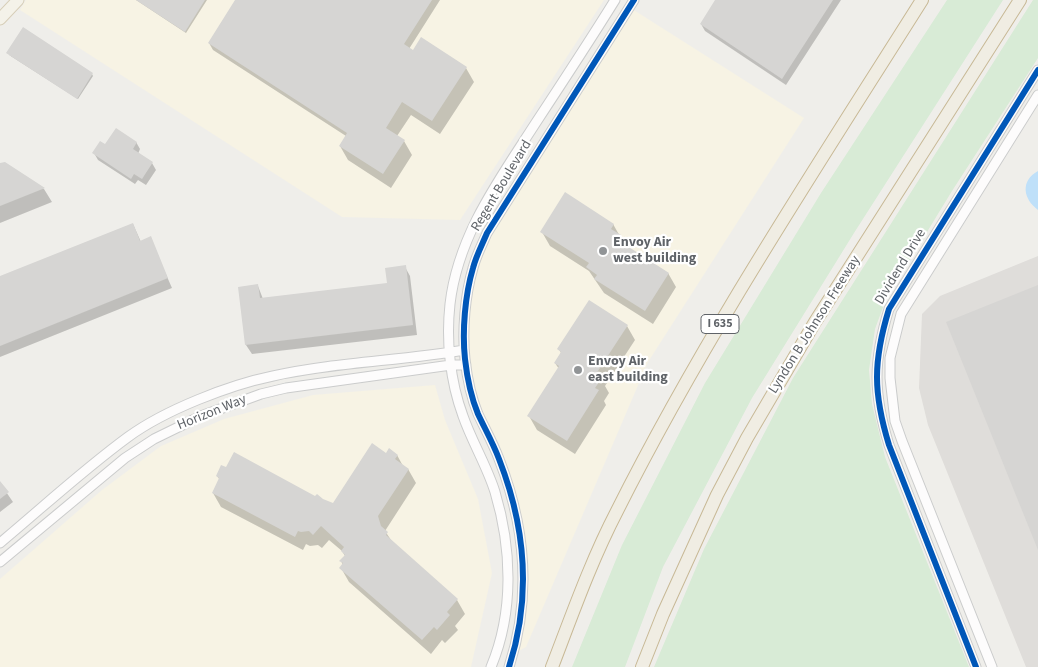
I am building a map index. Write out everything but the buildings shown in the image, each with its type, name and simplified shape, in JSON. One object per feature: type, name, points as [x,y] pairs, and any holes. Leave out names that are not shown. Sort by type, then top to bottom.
[{"type":"highway","name":"I 635","points":[[552,667],[580,592],[616,512],[671,409],[737,294],[922,0]]},
{"type":"highway","name":"Lyndon B Johnson Freeway","points":[[642,667],[717,495],[752,429],[820,314],[1020,0]]},
{"type":"main road","points":[[0,19],[18,0]]},
{"type":"street","name":"Regent Boulevard","points":[[491,667],[506,608],[508,564],[505,538],[495,492],[461,410],[450,365],[450,305],[454,279],[464,246],[483,205],[615,0]]},
{"type":"street","name":"Regent Boulevard","points":[[509,667],[521,610],[524,573],[520,525],[506,478],[473,400],[464,350],[465,310],[468,289],[472,269],[486,233],[634,0]]},
{"type":"street","name":"Dividend Drive","points":[[976,667],[882,424],[876,378],[876,356],[888,309],[1038,70]]},
{"type":"street","name":"Dividend Drive","points":[[992,667],[902,441],[896,421],[890,378],[890,358],[901,314],[1038,96]]},
{"type":"street","points":[[957,200],[968,207]]},
{"type":"street","name":"Horizon Way","points":[[1,542],[129,436],[165,416],[229,388],[298,371],[464,350]]},
{"type":"street","name":"Horizon Way","points":[[3,559],[125,458],[154,439],[201,416],[261,394],[286,388],[450,365],[466,365]]},
{"type":"street","points":[[229,388],[235,403]]},
{"type":"street","points":[[3,559],[1,542],[16,548]]},
{"type":"shaded area","points":[[26,0],[604,0],[460,220],[342,217],[20,10]]},
{"type":"shaded area","points":[[629,7],[804,118],[648,362],[526,647],[513,654],[518,628],[520,525],[478,414],[465,360],[465,310],[477,256]]},
{"type":"shaded area","points":[[1038,256],[1038,667],[1026,667],[928,425],[919,388],[922,314],[940,296]]},
{"type":"shaded area","points":[[435,385],[445,420],[478,499],[492,573],[471,667],[0,667],[0,579],[102,490],[161,446],[224,419],[313,395]]},
{"type":"green space","points":[[947,0],[1003,0],[854,233],[752,398],[663,567],[625,667],[572,667],[622,545],[705,383],[821,193]]},
{"type":"green space","points":[[1033,0],[1038,0],[1038,58],[952,191],[886,299],[875,329],[869,370],[872,404],[885,457],[969,667],[654,667],[704,549],[793,378]]},
{"type":"water","points":[[1038,171],[1038,210],[1029,201],[1026,185],[1032,175]]},
{"type":"cycle path","points":[[509,667],[521,614],[523,562],[520,536],[508,485],[497,453],[473,401],[467,373],[464,337],[470,279],[477,255],[487,233],[634,0]]},
{"type":"cycle path","points":[[976,667],[889,445],[880,409],[877,377],[878,361],[889,309],[1038,70]]},
{"type":"place","name":"Envoy Air west building","points":[[603,251]]},
{"type":"place","name":"Envoy Air east building","points":[[578,370]]}]
